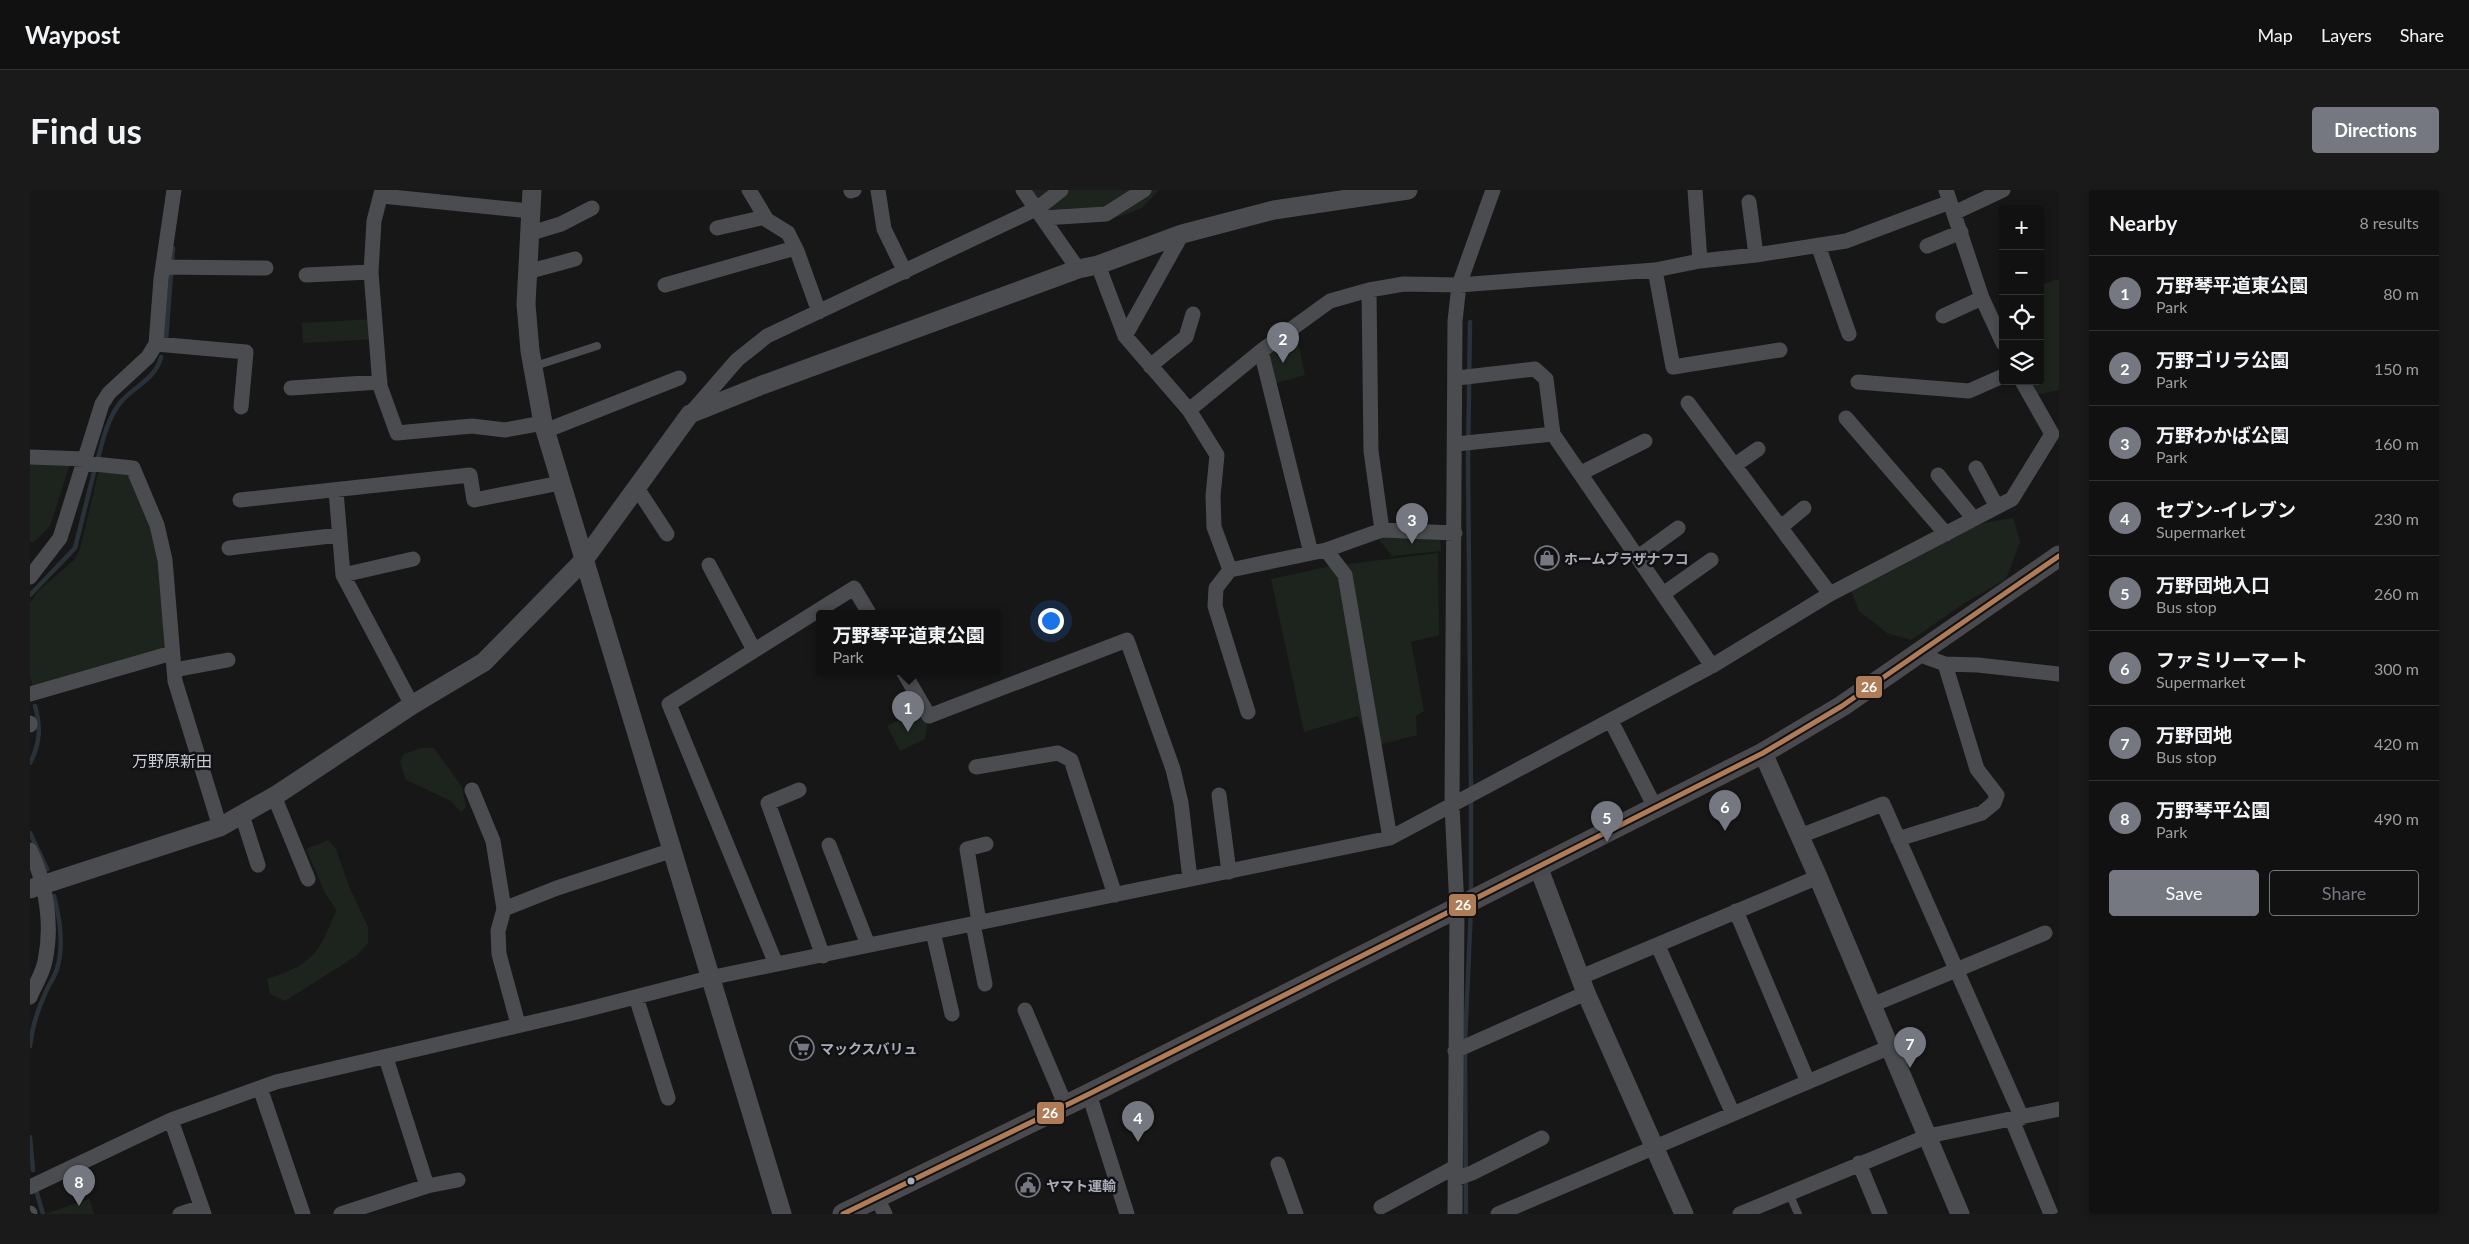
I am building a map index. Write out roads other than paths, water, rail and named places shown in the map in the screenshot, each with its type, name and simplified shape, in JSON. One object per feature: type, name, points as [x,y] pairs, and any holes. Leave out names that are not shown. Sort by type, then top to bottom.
[{"type":"main road","points":[[843,1214],[881,1206],[1065,1104],[1089,1094],[1763,753],[1842,706],[2059,556]]},
{"type":"street","points":[[30,577],[60,538],[102,404],[109,394],[148,357],[156,344],[163,267],[174,190]]},
{"type":"street","points":[[532,190],[528,234],[526,304],[532,367],[544,427],[670,851],[782,1214]]},
{"type":"street","points":[[749,190],[766,217],[788,234],[795,248],[818,312]]},
{"type":"street","points":[[878,190],[884,229],[905,272]]},
{"type":"street","points":[[1023,190],[1041,213],[1078,269]]},
{"type":"street","points":[[1041,213],[1061,190]]},
{"type":"street","points":[[37,887],[220,827],[274,796],[412,705],[484,662],[584,560],[690,414],[737,360],[766,336],[905,272],[1041,213],[1106,214],[1144,190]]},
{"type":"street","points":[[690,414],[762,384],[1078,269],[1098,264],[1182,234],[1274,210],[1408,190]]},
{"type":"street","points":[[1455,1214],[1457,908],[1452,806],[1455,533],[1463,444],[1465,377],[1456,321],[1459,285],[1493,190]]},
{"type":"street","points":[[1695,190],[1700,262]]},
{"type":"street","points":[[1189,410],[1261,351],[1330,302],[1369,290],[1404,284],[1459,285],[1655,270],[1846,241],[1950,202],[2003,190]]},
{"type":"street","points":[[530,211],[382,193],[374,221],[371,272],[380,382],[397,433],[472,426],[505,430],[544,427],[679,378]]},
{"type":"street","points":[[1749,202],[1756,255]]},
{"type":"street","points":[[1950,202],[1982,298],[2002,340]]},
{"type":"street","points":[[528,234],[561,224],[592,208]]},
{"type":"street","points":[[718,228],[766,217]]},
{"type":"street","points":[[1927,246],[1961,232]]},
{"type":"street","points":[[1125,336],[1182,234]]},
{"type":"street","points":[[1818,245],[1849,334]]},
{"type":"street","points":[[665,285],[795,248]]},
{"type":"street","points":[[527,272],[575,258]]},
{"type":"street","points":[[1098,264],[1125,336],[1189,410],[1217,454],[1213,496],[1214,527],[1230,570]]},
{"type":"street","points":[[163,267],[266,268]]},
{"type":"street","points":[[1655,270],[1672,367],[1780,350]]},
{"type":"street","points":[[306,275],[371,272]]},
{"type":"street","points":[[1369,290],[1371,451],[1382,530]]},
{"type":"street","points":[[1943,316],[1982,298]]},
{"type":"street","points":[[1150,366],[1186,337],[1193,314]]},
{"type":"street","points":[[156,344],[246,352],[242,408]]},
{"type":"street","points":[[1261,351],[1311,553]]},
{"type":"street","points":[[1465,377],[1535,369],[1546,378],[1553,434],[1712,666]]},
{"type":"street","points":[[1858,382],[1969,391],[1999,378]]},
{"type":"street","points":[[290,388],[380,382]]},
{"type":"street","points":[[30,1187],[171,1120],[276,1082],[386,1058],[709,978],[1390,838],[1475,795],[1712,666],[1830,594],[2012,499],[2052,434],[2024,385]]},
{"type":"street","points":[[1688,403],[1830,594]]},
{"type":"street","points":[[1846,418],[1946,534]]},
{"type":"street","points":[[1463,444],[1553,434]]},
{"type":"street","points":[[1581,474],[1645,441]]},
{"type":"street","points":[[1734,465],[1758,449]]},
{"type":"street","points":[[30,457],[84,461],[133,468],[159,534],[165,560],[175,681],[220,827]]},
{"type":"street","points":[[1976,468],[1997,507]]},
{"type":"street","points":[[240,500],[470,475],[474,500],[560,483]]},
{"type":"street","points":[[1938,475],[1974,519]]},
{"type":"street","points":[[637,488],[667,534]]},
{"type":"street","points":[[336,491],[343,575],[412,705]]},
{"type":"street","points":[[1781,527],[1804,508]]},
{"type":"street","points":[[1638,557],[1678,528]]},
{"type":"street","points":[[1248,712],[1215,606],[1216,588],[1230,570],[1326,550],[1382,530],[1455,533]]},
{"type":"street","points":[[229,548],[340,535]]},
{"type":"street","points":[[1326,550],[1345,575],[1390,838]]},
{"type":"street","points":[[343,575],[413,559]]},
{"type":"street","points":[[1663,594],[1712,560]]},
{"type":"street","points":[[710,565],[754,650]]},
{"type":"street","points":[[819,610],[854,588],[867,610]]},
{"type":"street","points":[[776,964],[669,704],[816,612]]},
{"type":"street","points":[[904,675],[929,716],[1127,640],[1173,769],[1181,803],[1190,880]]},
{"type":"street","points":[[30,694],[172,653]]},
{"type":"street","points":[[1918,654],[1945,664],[1978,665],[2059,674]]},
{"type":"street","points":[[174,670],[228,660]]},
{"type":"street","points":[[1898,839],[1982,814],[1994,803],[1997,795],[1977,769],[1945,664]]},
{"type":"street","points":[[1611,721],[1654,807]]},
{"type":"street","points":[[976,767],[1058,753],[1071,760],[1115,895]]},
{"type":"street","points":[[1763,753],[1818,877],[1960,1214]]},
{"type":"street","points":[[472,790],[493,841],[504,910],[498,931],[499,954],[518,1024]]},
{"type":"street","points":[[799,790],[768,803],[823,956]]},
{"type":"street","points":[[1219,795],[1229,872]]},
{"type":"street","points":[[274,796],[308,878]]},
{"type":"street","points":[[1800,836],[1883,804],[1956,970],[2017,1119],[2051,1214]]},
{"type":"street","points":[[242,815],[258,865]]},
{"type":"street","points":[[985,984],[966,849],[986,844]]},
{"type":"street","points":[[829,845],[868,945]]},
{"type":"street","points":[[30,850],[48,938],[45,963],[30,997]]},
{"type":"street","points":[[504,910],[557,888],[670,851]]},
{"type":"street","points":[[1538,866],[1583,985],[1684,1214]]},
{"type":"street","points":[[1455,1051],[1658,946],[1818,877]]},
{"type":"street","points":[[1736,911],[1808,1082]]},
{"type":"street","points":[[933,932],[952,1014]]},
{"type":"street","points":[[1872,1005],[2045,933]]},
{"type":"street","points":[[1658,946],[1733,1114]]},
{"type":"street","points":[[636,997],[668,1098]]},
{"type":"street","points":[[1025,1010],[1065,1104]]},
{"type":"street","points":[[1498,1214],[1890,1048]]},
{"type":"street","points":[[386,1058],[427,1186]]},
{"type":"street","points":[[260,1088],[303,1214]]},
{"type":"street","points":[[1089,1094],[1127,1214]]},
{"type":"street","points":[[1740,1214],[1761,1210],[1789,1193],[1928,1136],[2059,1109]]},
{"type":"street","points":[[171,1120],[202,1211],[180,1214]]},
{"type":"street","points":[[1381,1207],[1455,1173],[1472,1173],[1542,1138]]},
{"type":"street","points":[[1859,1163],[1880,1214]]},
{"type":"street","points":[[1278,1164],[1294,1214]]},
{"type":"street","points":[[341,1214],[427,1186],[458,1180]]},
{"type":"lane","points":[[532,367],[597,346]]},
{"type":"lane","points":[[1789,1193],[1798,1214]]},
{"type":"waterway","points":[[166,340],[173,248]]},
{"type":"waterway","points":[[1470,322],[1468,462],[1471,790]]},
{"type":"waterway","points":[[98,458],[112,415],[125,397],[149,377],[158,365],[161,357]]},
{"type":"waterway","points":[[30,595],[75,548],[94,472]]},
{"type":"waterway","points":[[30,763],[38,742],[38,721],[35,706]]},
{"type":"waterway","points":[[1471,798],[1471,893]]},
{"type":"waterway","points":[[30,833],[47,869]]},
{"type":"waterway","points":[[30,1046],[37,1013],[56,972],[59,960],[60,932],[54,896]]},
{"type":"waterway","points":[[1465,1043],[1471,908]]},
{"type":"waterway","points":[[1465,1051],[1466,1214]]},
{"type":"waterway","points":[[30,1137],[33,1170]]},
{"type":"waterway","points":[[36,1190],[43,1214]]},
{"type":"place","name":"万野ゴリラ公園","points":[[1283,363]]},
{"type":"place","name":"万野わかば公園","points":[[1412,544]]},
{"type":"place","name":"ホームプラザナフコ","points":[[1547,558]]},
{"type":"place","name":"万野琴平道東公園","points":[[908,732]]},
{"type":"place","name":"ファミリーマート","points":[[1725,831]]},
{"type":"place","name":"万野団地入口","points":[[1607,842]]},
{"type":"place","name":"マックスバリュ","points":[[802,1048]]},
{"type":"place","name":"万野団地","points":[[1910,1068]]},
{"type":"place","name":"セブン-イレブン","points":[[1138,1142]]},
{"type":"place","name":"ヤマト運輸","points":[[1028,1185]]},
{"type":"place","name":"万野琴平公園","points":[[79,1206]]},
{"type":"district","name":"万野原新田","points":[[172,760]]}]
